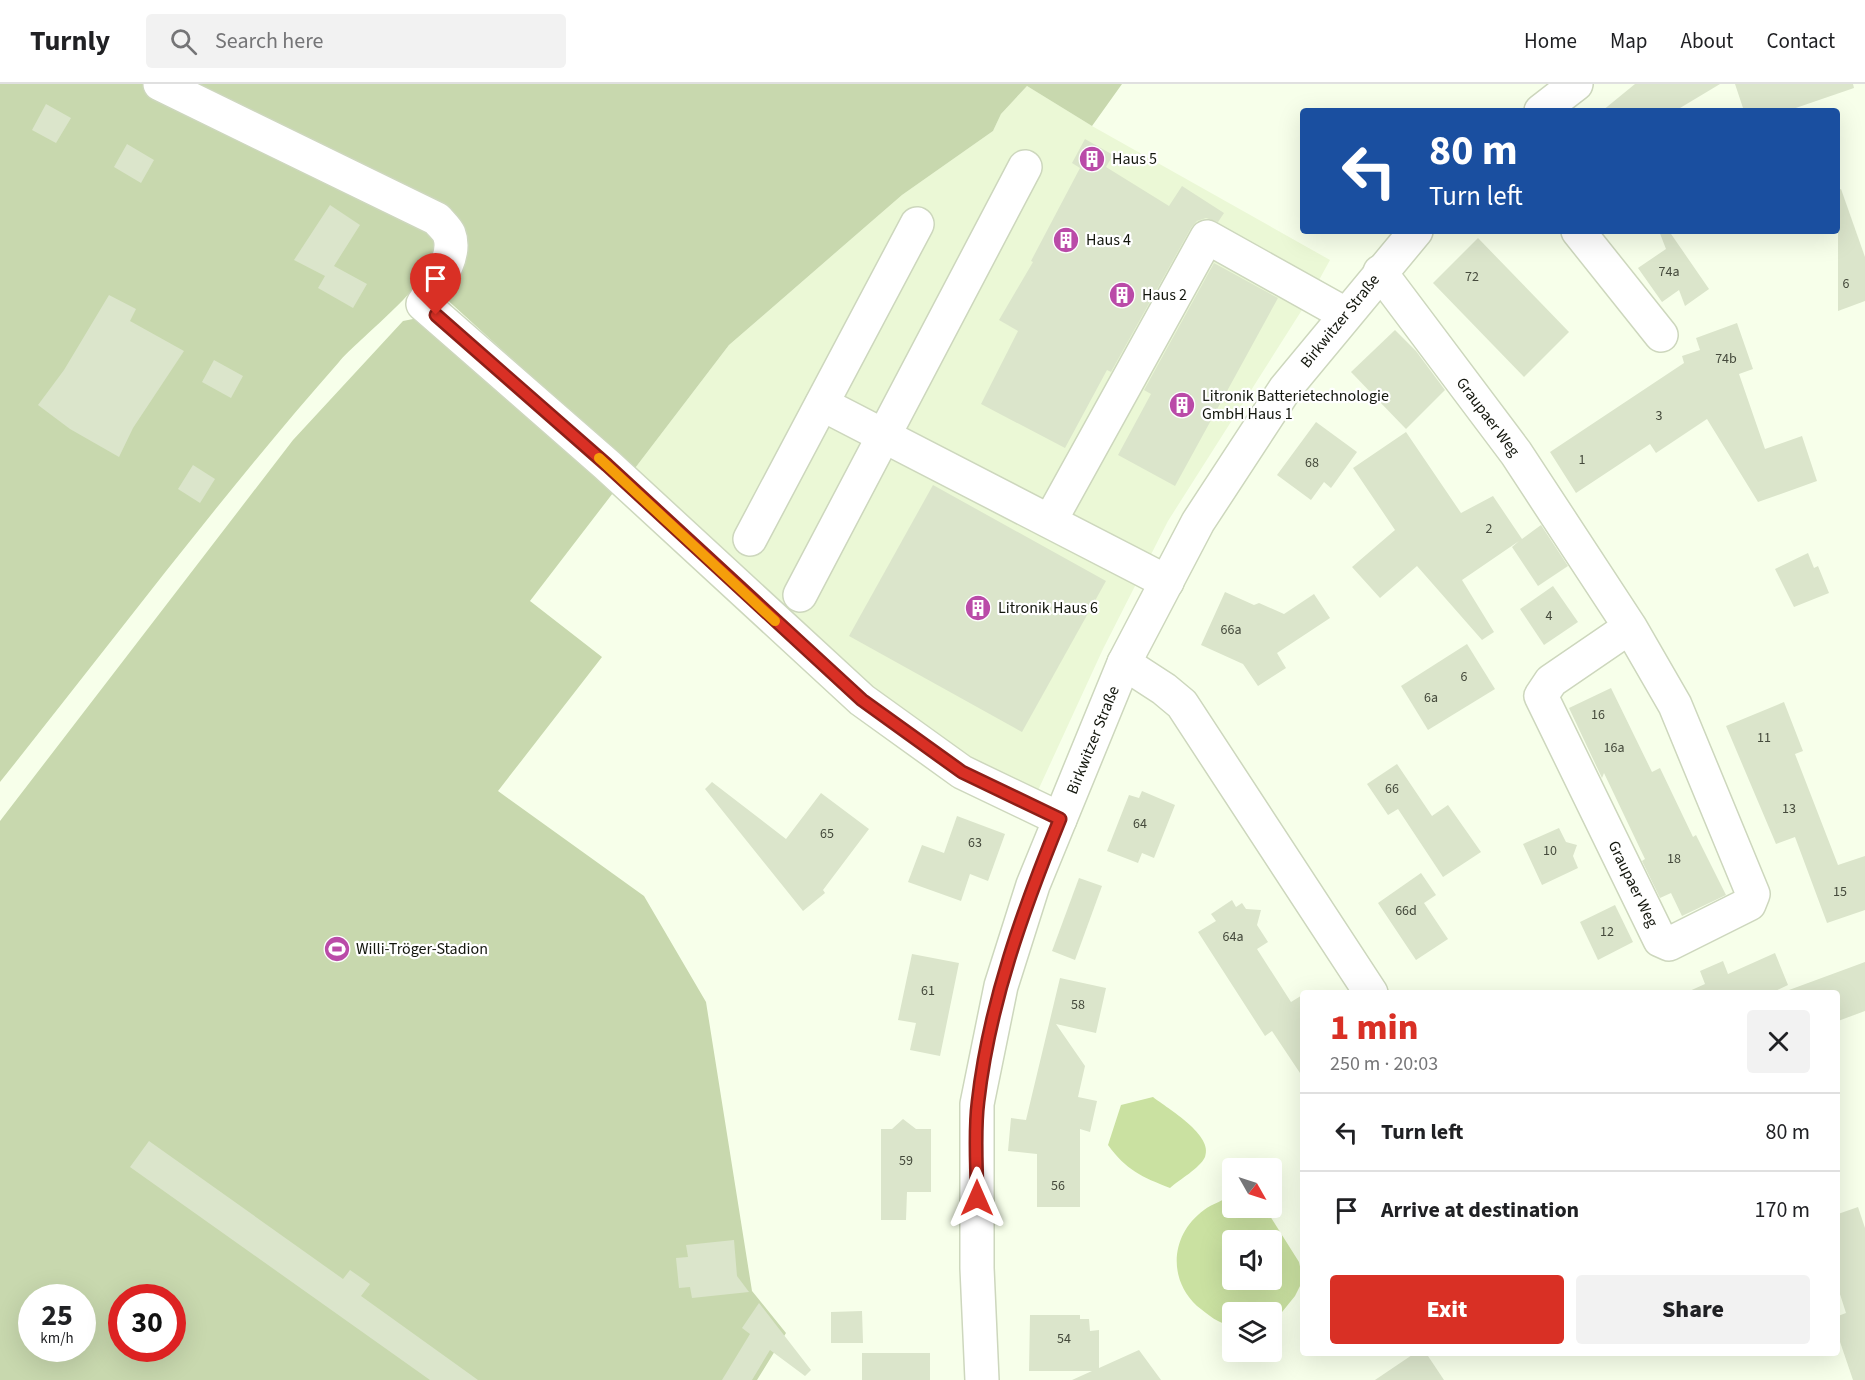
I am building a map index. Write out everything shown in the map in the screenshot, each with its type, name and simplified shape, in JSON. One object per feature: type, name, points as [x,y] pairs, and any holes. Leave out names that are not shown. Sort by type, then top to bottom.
[{"type":"street","points":[[160,84],[437,219],[449,234],[450,249],[440,280],[423,304],[607,465],[862,700],[962,772],[1060,819]]},
{"type":"street","points":[[1545,108],[1576,84]]},
{"type":"street","points":[[800,595],[1025,167]]},
{"type":"street","points":[[750,539],[917,224]]},
{"type":"street","name":"Birkwitzer Straße","points":[[982,1380],[977,1268],[977,1104],[1000,986],[1033,885],[1124,663],[1198,522],[1285,388],[1413,234]]},
{"type":"street","points":[[1580,234],[1661,335]]},
{"type":"street","points":[[1050,522],[1063,479],[1207,237],[1345,314]]},
{"type":"street","name":"Graupaer Weg","points":[[1380,272],[1516,453],[1630,627],[1675,705],[1753,894],[1749,904],[1669,944],[1660,940],[1541,696],[1551,681],[1630,627]]},
{"type":"street","points":[[822,404],[1167,582]]},
{"type":"street","name":"Birkwitzer Straße","points":[[1124,663],[1164,688],[1182,704],[1369,990]]},
{"type":"shaded area","points":[[0,84],[1122,84],[1092,126],[1027,86],[1001,114],[993,131],[902,195],[729,345],[629,476],[564,406],[443,296],[460,249],[431,233],[436,246],[434,259],[413,290],[349,351],[295,413],[209,517],[0,782]]},
{"type":"shaded area","points":[[1027,86],[1092,126],[1330,260],[1307,302],[1168,521],[1103,649],[1035,797],[968,763],[871,696],[629,476],[729,345],[902,195],[993,131],[1001,114]]},
{"type":"shaded area","name":"Willi-Tröger-Stadion","points":[[418,318],[616,489],[530,601],[602,657],[498,791],[644,896],[706,1002],[752,1291],[786,1333],[757,1380],[0,1380],[0,821],[293,440],[403,321]]},
{"type":"shaded area","points":[[1153,1097],[1188,1123],[1203,1140],[1206,1149],[1205,1157],[1199,1165],[1170,1188],[1135,1172],[1121,1161],[1108,1145],[1121,1105]]},
{"type":"shaded area","points":[[1222,1200],[1222,1218],[1271,1218],[1279,1230],[1222,1230],[1222,1290],[1282,1290],[1282,1235],[1299,1262],[1300,1286],[1282,1312],[1282,1302],[1222,1302],[1222,1323],[1197,1306],[1187,1295],[1177,1270],[1179,1244],[1193,1220],[1204,1210]]},
{"type":"building","points":[[1635,84],[1720,84],[1680,108],[1606,108]]},
{"type":"building","points":[[1735,84],[1853,84],[1854,88],[1796,108],[1743,108]]},
{"type":"building","points":[[46,104],[71,118],[56,143],[32,130]]},
{"type":"building","points":[[1085,139],[1113,155],[1106,167],[1169,206],[1182,186],[1224,213],[1218,222],[1206,218],[1197,221],[1191,228],[1111,372],[1107,370],[1065,448],[981,404],[1018,331],[999,320],[1033,262],[1031,261],[1080,168],[1072,163]]},
{"type":"building","points":[[127,144],[154,160],[141,183],[114,167]]},
{"type":"building","points":[[1840,189],[1865,257],[1865,301],[1838,311],[1838,234],[1840,234]]},
{"type":"building","points":[[330,205],[360,225],[334,266],[367,284],[353,308],[318,288],[325,276],[294,260]]},
{"type":"building","points":[[1660,234],[1671,234],[1709,289],[1685,306],[1679,290],[1662,302],[1638,268],[1666,249]]},
{"type":"building","points":[[1478,238],[1569,332],[1524,377],[1433,283]]},
{"type":"building","name":"Litronik Batterietechnologie GmbH Haus 1","points":[[1214,263],[1278,298],[1175,486],[1118,455],[1151,394],[1144,390]]},
{"type":"building","points":[[109,295],[136,309],[130,321],[184,351],[133,428],[119,457],[70,429],[38,405],[64,370]]},
{"type":"building","points":[[1737,323],[1753,369],[1739,374],[1765,449],[1802,436],[1817,481],[1758,502],[1707,419],[1656,453],[1650,444],[1576,493],[1550,452],[1684,363],[1682,356],[1700,350],[1696,338]]},
{"type":"building","points":[[1395,330],[1416,351],[1445,390],[1406,429],[1351,372]]},
{"type":"building","points":[[214,360],[243,376],[231,398],[202,382]]},
{"type":"building","points":[[1316,422],[1357,452],[1331,488],[1324,482],[1311,500],[1277,475]]},
{"type":"building","points":[[1406,432],[1461,513],[1493,496],[1522,539],[1541,525],[1568,566],[1538,586],[1512,547],[1519,541],[1462,580],[1494,632],[1482,640],[1417,566],[1380,598],[1352,567],[1395,530],[1353,468]]},
{"type":"building","points":[[193,465],[215,479],[200,503],[178,489]]},
{"type":"building","name":"Litronik Haus 6","points":[[933,485],[1106,581],[1022,732],[849,636]]},
{"type":"building","points":[[1808,553],[1814,568],[1818,566],[1829,593],[1794,607],[1775,569]]},
{"type":"building","points":[[1553,586],[1578,622],[1544,645],[1520,609]]},
{"type":"building","points":[[1225,592],[1254,605],[1259,603],[1284,614],[1314,594],[1330,618],[1277,653],[1286,668],[1258,686],[1243,664],[1201,645]]},
{"type":"building","points":[[1467,644],[1495,689],[1428,730],[1401,686]]},
{"type":"building","points":[[1611,688],[1652,772],[1660,768],[1693,837],[1696,835],[1726,895],[1682,916],[1671,893],[1660,898],[1642,861],[1645,859],[1604,773],[1602,778],[1569,708]]},
{"type":"building","points":[[1784,702],[1803,751],[1795,754],[1838,865],[1865,856],[1865,910],[1827,923],[1795,837],[1776,844],[1726,726]]},
{"type":"building","points":[[1397,764],[1432,816],[1448,805],[1481,852],[1443,877],[1398,809],[1388,815],[1367,784]]},
{"type":"building","points":[[712,782],[786,839],[821,793],[869,829],[823,890],[825,893],[803,911],[705,789]]},
{"type":"building","points":[[1142,791],[1175,805],[1154,858],[1142,853],[1138,863],[1107,851],[1129,795],[1139,798]]},
{"type":"building","points":[[957,816],[1005,834],[988,881],[970,874],[961,901],[908,882],[922,845],[944,853]]},
{"type":"building","points":[[1559,828],[1566,842],[1577,845],[1573,856],[1578,868],[1542,885],[1523,844]]},
{"type":"building","points":[[1421,873],[1436,895],[1424,903],[1448,939],[1416,960],[1378,903]]},
{"type":"building","points":[[1079,878],[1102,886],[1075,960],[1052,951]]},
{"type":"building","points":[[1232,900],[1236,907],[1242,903],[1246,909],[1261,910],[1257,925],[1268,942],[1257,949],[1291,1002],[1300,996],[1300,1073],[1272,1031],[1265,1036],[1198,932],[1216,921],[1211,914]]},
{"type":"building","points":[[1615,905],[1633,942],[1598,960],[1580,922]]},
{"type":"building","points":[[1775,953],[1788,985],[1777,990],[1692,990],[1705,984],[1700,971],[1723,961],[1728,974]]},
{"type":"building","points":[[912,954],[959,963],[940,1056],[910,1050],[916,1023],[898,1020]]},
{"type":"building","points":[[1865,962],[1865,1011],[1840,1020],[1840,990],[1789,990]]},
{"type":"building","points":[[1060,978],[1106,988],[1096,1033],[1056,1024],[1085,1066],[1078,1097],[1097,1101],[1090,1132],[1080,1129],[1080,1207],[1037,1207],[1037,1154],[1008,1151],[1011,1118],[1026,1120]]},
{"type":"building","points":[[903,1119],[916,1129],[931,1129],[931,1192],[907,1192],[906,1220],[881,1220],[881,1129],[892,1129]]},
{"type":"building","points":[[149,1141],[343,1279],[350,1270],[370,1284],[361,1296],[478,1380],[430,1380],[130,1167]]},
{"type":"building","points":[[1858,1207],[1865,1228],[1865,1380],[1853,1380],[1840,1342],[1840,1315],[1846,1313],[1840,1294],[1840,1213]]},
{"type":"building","points":[[734,1240],[737,1276],[749,1292],[692,1298],[690,1287],[679,1288],[676,1258],[688,1257],[686,1245]]},
{"type":"building","points":[[759,1303],[811,1370],[805,1376],[770,1350],[752,1380],[722,1380],[750,1334],[742,1328]]},
{"type":"building","points":[[862,1311],[863,1343],[831,1343],[831,1312]]},
{"type":"building","points":[[1030,1315],[1080,1315],[1080,1319],[1089,1319],[1090,1331],[1099,1330],[1099,1368],[1139,1350],[1161,1380],[1072,1380],[1092,1371],[1029,1371]]},
{"type":"building","points":[[862,1353],[930,1353],[930,1380],[862,1380]]},
{"type":"building","points":[[1411,1356],[1428,1356],[1444,1380],[1375,1380]]},
{"type":"slow traffic","points":[[599,458],[775,621]]},
{"type":"place","name":"Haus 5","points":[[1092,159]]},
{"type":"place","name":"Haus 4","points":[[1066,240]]},
{"type":"place","name":"Haus 2","points":[[1122,295]]},
{"type":"place","name":"Litronik Batterietechnologie GmbH Haus 1","points":[[1182,405]]},
{"type":"place","name":"Litronik Haus 6","points":[[978,608]]},
{"type":"place","name":"Willi-Tröger-Stadion","points":[[337,949]]},
{"type":"route","points":[[436,315],[607,465],[862,700],[962,772],[1060,819],[1033,885],[1000,986],[977,1104],[977,1198]]}]
